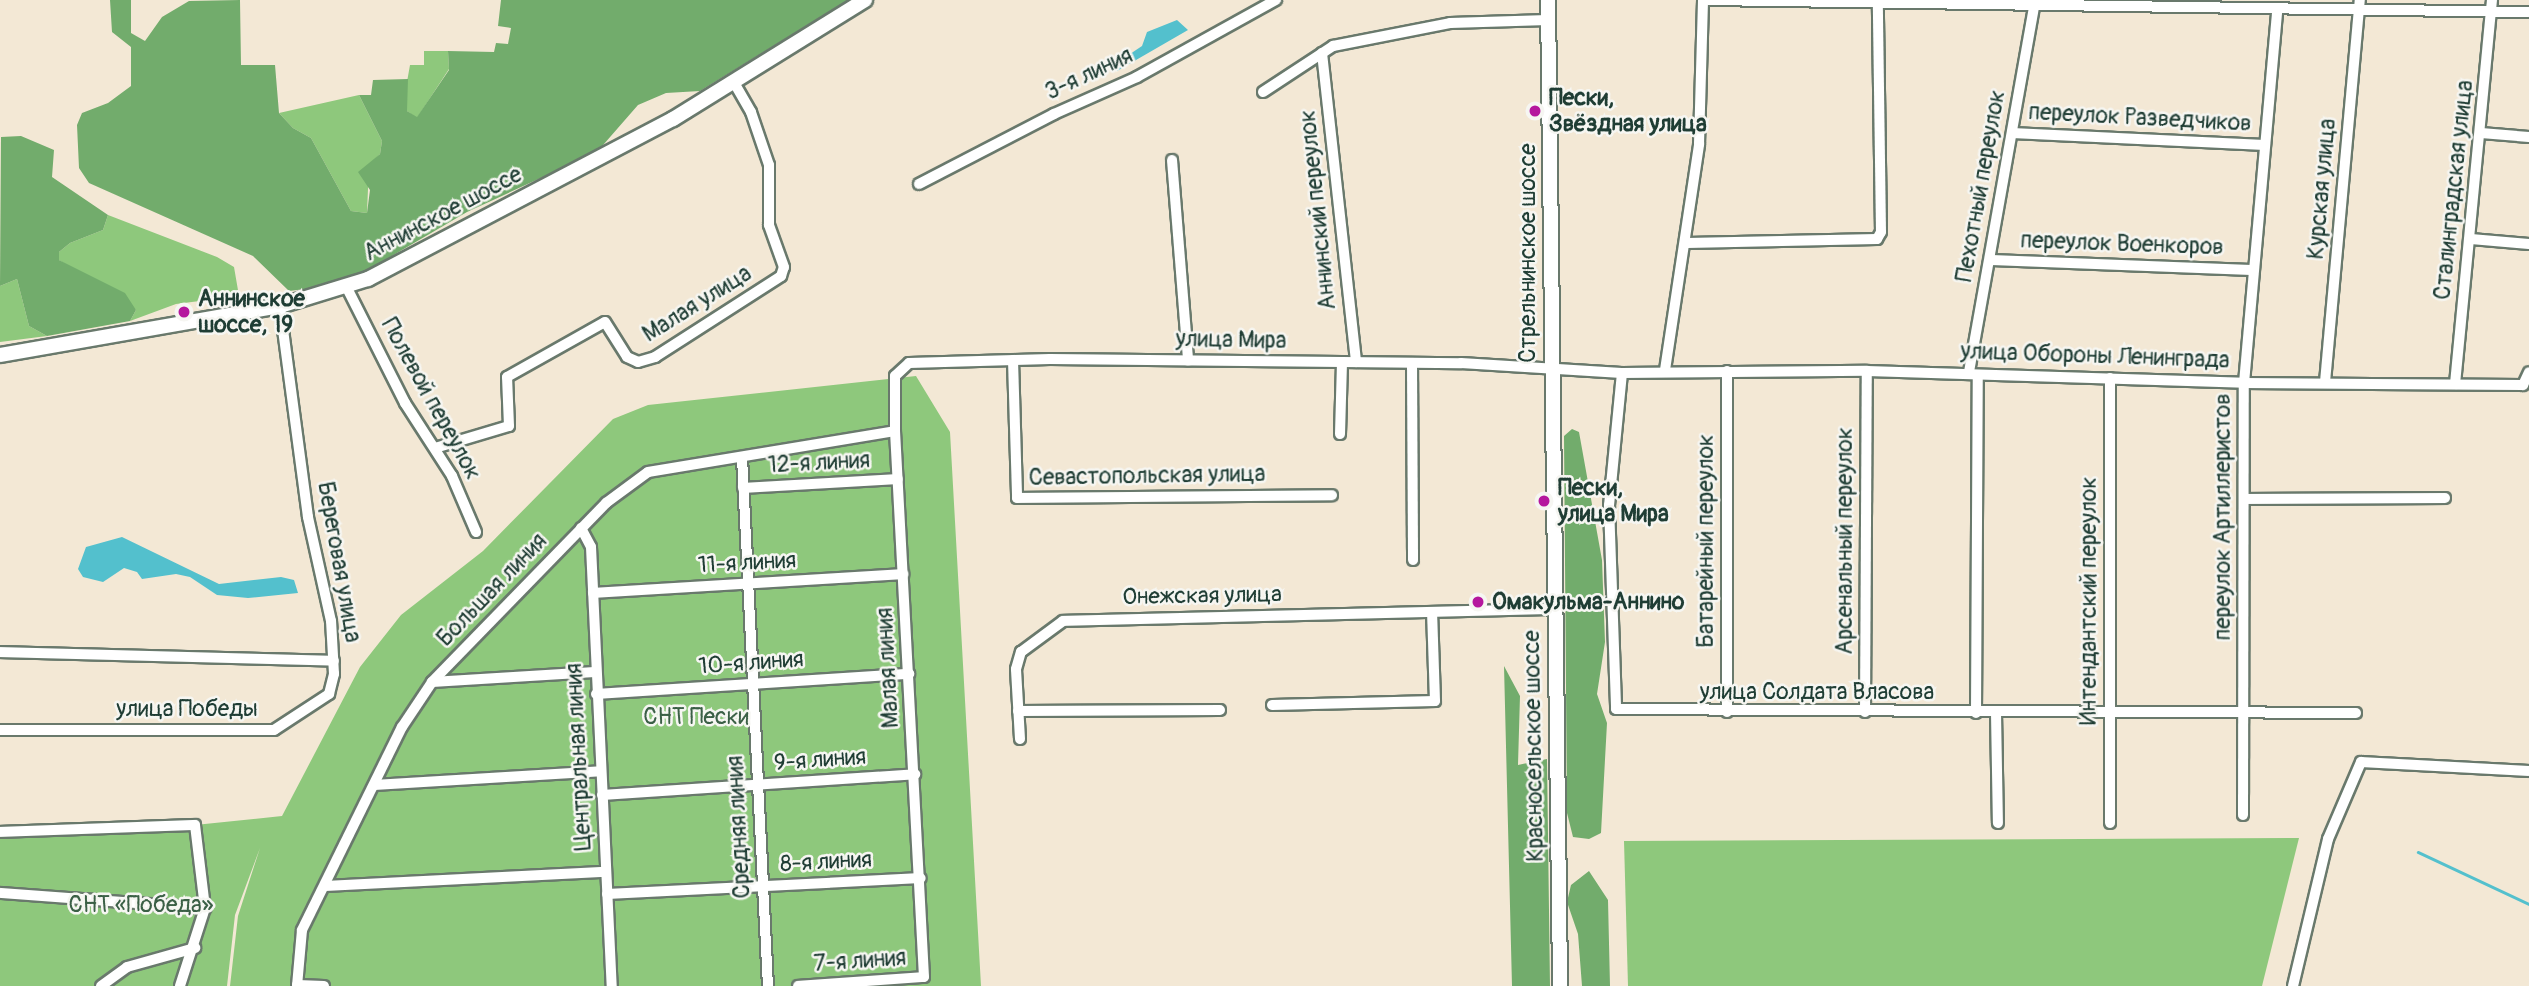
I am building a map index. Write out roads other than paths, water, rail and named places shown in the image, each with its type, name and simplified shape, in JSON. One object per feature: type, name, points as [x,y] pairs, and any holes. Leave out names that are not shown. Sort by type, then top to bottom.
[{"type":"main road","name":"Аннинское шоссе","points":[[0,355],[280,306],[347,288],[662,125],[865,0]]},
{"type":"main road","name":"Стрельнинское шоссе","points":[[1548,0],[1552,375]]},
{"type":"main road","name":"Красносельское шоссе","points":[[1552,375],[1560,986]]},
{"type":"street","name":"3-я линия","points":[[919,184],[1054,114],[1137,77],[1276,0]]},
{"type":"street","points":[[1665,370],[1687,243],[1699,144],[1706,0],[2034,6],[2228,5],[2277,10],[2360,5],[2492,6],[2529,12]]},
{"type":"street","points":[[1687,243],[1877,239],[1881,206],[1878,4]]},
{"type":"street","name":"Курская улица","points":[[2325,382],[2360,5]]},
{"type":"street","name":"Пехотный переулок","points":[[1976,713],[1973,373],[2034,6]]},
{"type":"street","name":"Сталинградская улица","points":[[2455,384],[2492,6]]},
{"type":"street","name":"переулок Артиллеристов","points":[[2243,815],[2244,383],[2277,10]]},
{"type":"street","points":[[1263,92],[1333,46],[1450,23],[1548,20]]},
{"type":"street","name":"Аннинский переулок","points":[[1322,53],[1356,362]]},
{"type":"street","name":"Малая улица","points":[[435,448],[509,426],[507,377],[605,322],[626,357],[646,360],[781,276],[784,267],[769,225],[769,165],[751,112],[734,82]]},
{"type":"street","name":"переулок Разведчиков","points":[[2012,133],[2265,145]]},
{"type":"street","points":[[2481,133],[2529,137]]},
{"type":"street","points":[[1172,160],[1188,360]]},
{"type":"street","points":[[2470,239],[2529,244]]},
{"type":"street","name":"переулок Военкоров","points":[[1990,260],[2253,271]]},
{"type":"street","name":"Полевой переулок","points":[[347,288],[405,403],[435,448],[476,532]]},
{"type":"street","name":"Береговая улица","points":[[0,652],[334,661],[331,621],[308,517],[280,306]]},
{"type":"street","name":"улица Мира","points":[[909,363],[1013,360],[1356,362],[1412,363],[1552,375],[1622,373]]},
{"type":"street","name":"Севастопольская улица","points":[[1013,360],[1017,498],[1332,495]]},
{"type":"street","points":[[1340,434],[1342,362]]},
{"type":"street","name":"Малая линия","points":[[909,363],[895,376],[895,431],[921,878],[924,977]]},
{"type":"street","points":[[1412,363],[1413,560]]},
{"type":"street","name":"улица Обороны Ленинграда","points":[[1622,373],[1665,370],[1867,371],[2244,383],[2325,382],[2526,387]]},
{"type":"street","name":"Батарейный переулок","points":[[1727,370],[1727,712]]},
{"type":"street","name":"Арсенальный переулок","points":[[1864,712],[1867,371]]},
{"type":"street","points":[[2526,387],[2529,372]]},
{"type":"street","name":"улица Солдата Власова","points":[[1622,373],[1609,505],[1612,700],[1616,709],[1629,712],[2356,713]]},
{"type":"street","name":"Интендантский переулок","points":[[2110,379],[2110,823]]},
{"type":"street","name":"Большая линия","points":[[297,985],[302,930],[402,727],[432,682],[606,503],[648,472],[895,431]]},
{"type":"street","name":"Средняя линия","points":[[741,457],[768,986]]},
{"type":"street","name":"12-я линия","points":[[743,488],[898,479]]},
{"type":"street","points":[[2244,499],[2445,498]]},
{"type":"street","name":"Центральная линия","points":[[581,528],[591,547],[612,986]]},
{"type":"street","name":"11-я линия","points":[[593,593],[903,574]]},
{"type":"street","name":"Онежская улица","points":[[1020,739],[1016,669],[1021,652],[1063,621],[1555,609]]},
{"type":"street","points":[[1272,705],[1436,701],[1432,612]]},
{"type":"street","name":"улица Победы","points":[[0,730],[274,730],[330,694],[334,661]]},
{"type":"street","points":[[432,682],[595,672]]},
{"type":"street","name":"10-я линия","points":[[596,694],[909,674]]},
{"type":"street","points":[[1018,711],[1220,710]]},
{"type":"street","points":[[1996,713],[1998,823]]},
{"type":"street","points":[[2292,986],[2328,839],[2361,762],[2529,771]]},
{"type":"street","points":[[374,785],[601,771]]},
{"type":"street","name":"9-я линия","points":[[602,795],[915,774]]},
{"type":"street","points":[[0,832],[195,825],[205,908],[195,947],[180,986]]},
{"type":"street","points":[[325,886],[606,872]]},
{"type":"street","name":"8-я линия","points":[[607,894],[921,878]]},
{"type":"street","points":[[0,893],[205,908]]},
{"type":"street","points":[[101,986],[127,967],[195,947]]},
{"type":"street","name":"7-я линия","points":[[798,986],[924,977]]},
{"type":"street","points":[[297,985],[324,986]]},
{"type":"water","points":[[1177,20],[1188,30],[1117,71],[1115,64],[1142,46],[1147,32]]},
{"type":"water","points":[[122,537],[219,584],[281,577],[294,580],[298,593],[248,598],[217,595],[190,577],[176,574],[142,579],[137,572],[124,568],[103,582],[83,577],[78,569],[86,547]]},
{"type":"waterway","points":[[2418,852],[2529,904]]},
{"type":"place","name":"Пески, Звёздная улица","points":[[1535,111]]},
{"type":"place","name":"Аннинское шоссе, 19","points":[[184,312]]},
{"type":"place","name":"Пески, улица Мира","points":[[1544,501]]},
{"type":"place","name":"Омакульма-Аннино","points":[[1478,602]]},
{"type":"park label","name":"СНТ Пески","points":[[696,717]]},
{"type":"park label","name":"СНТ «Победа»","points":[[141,905]]}]
